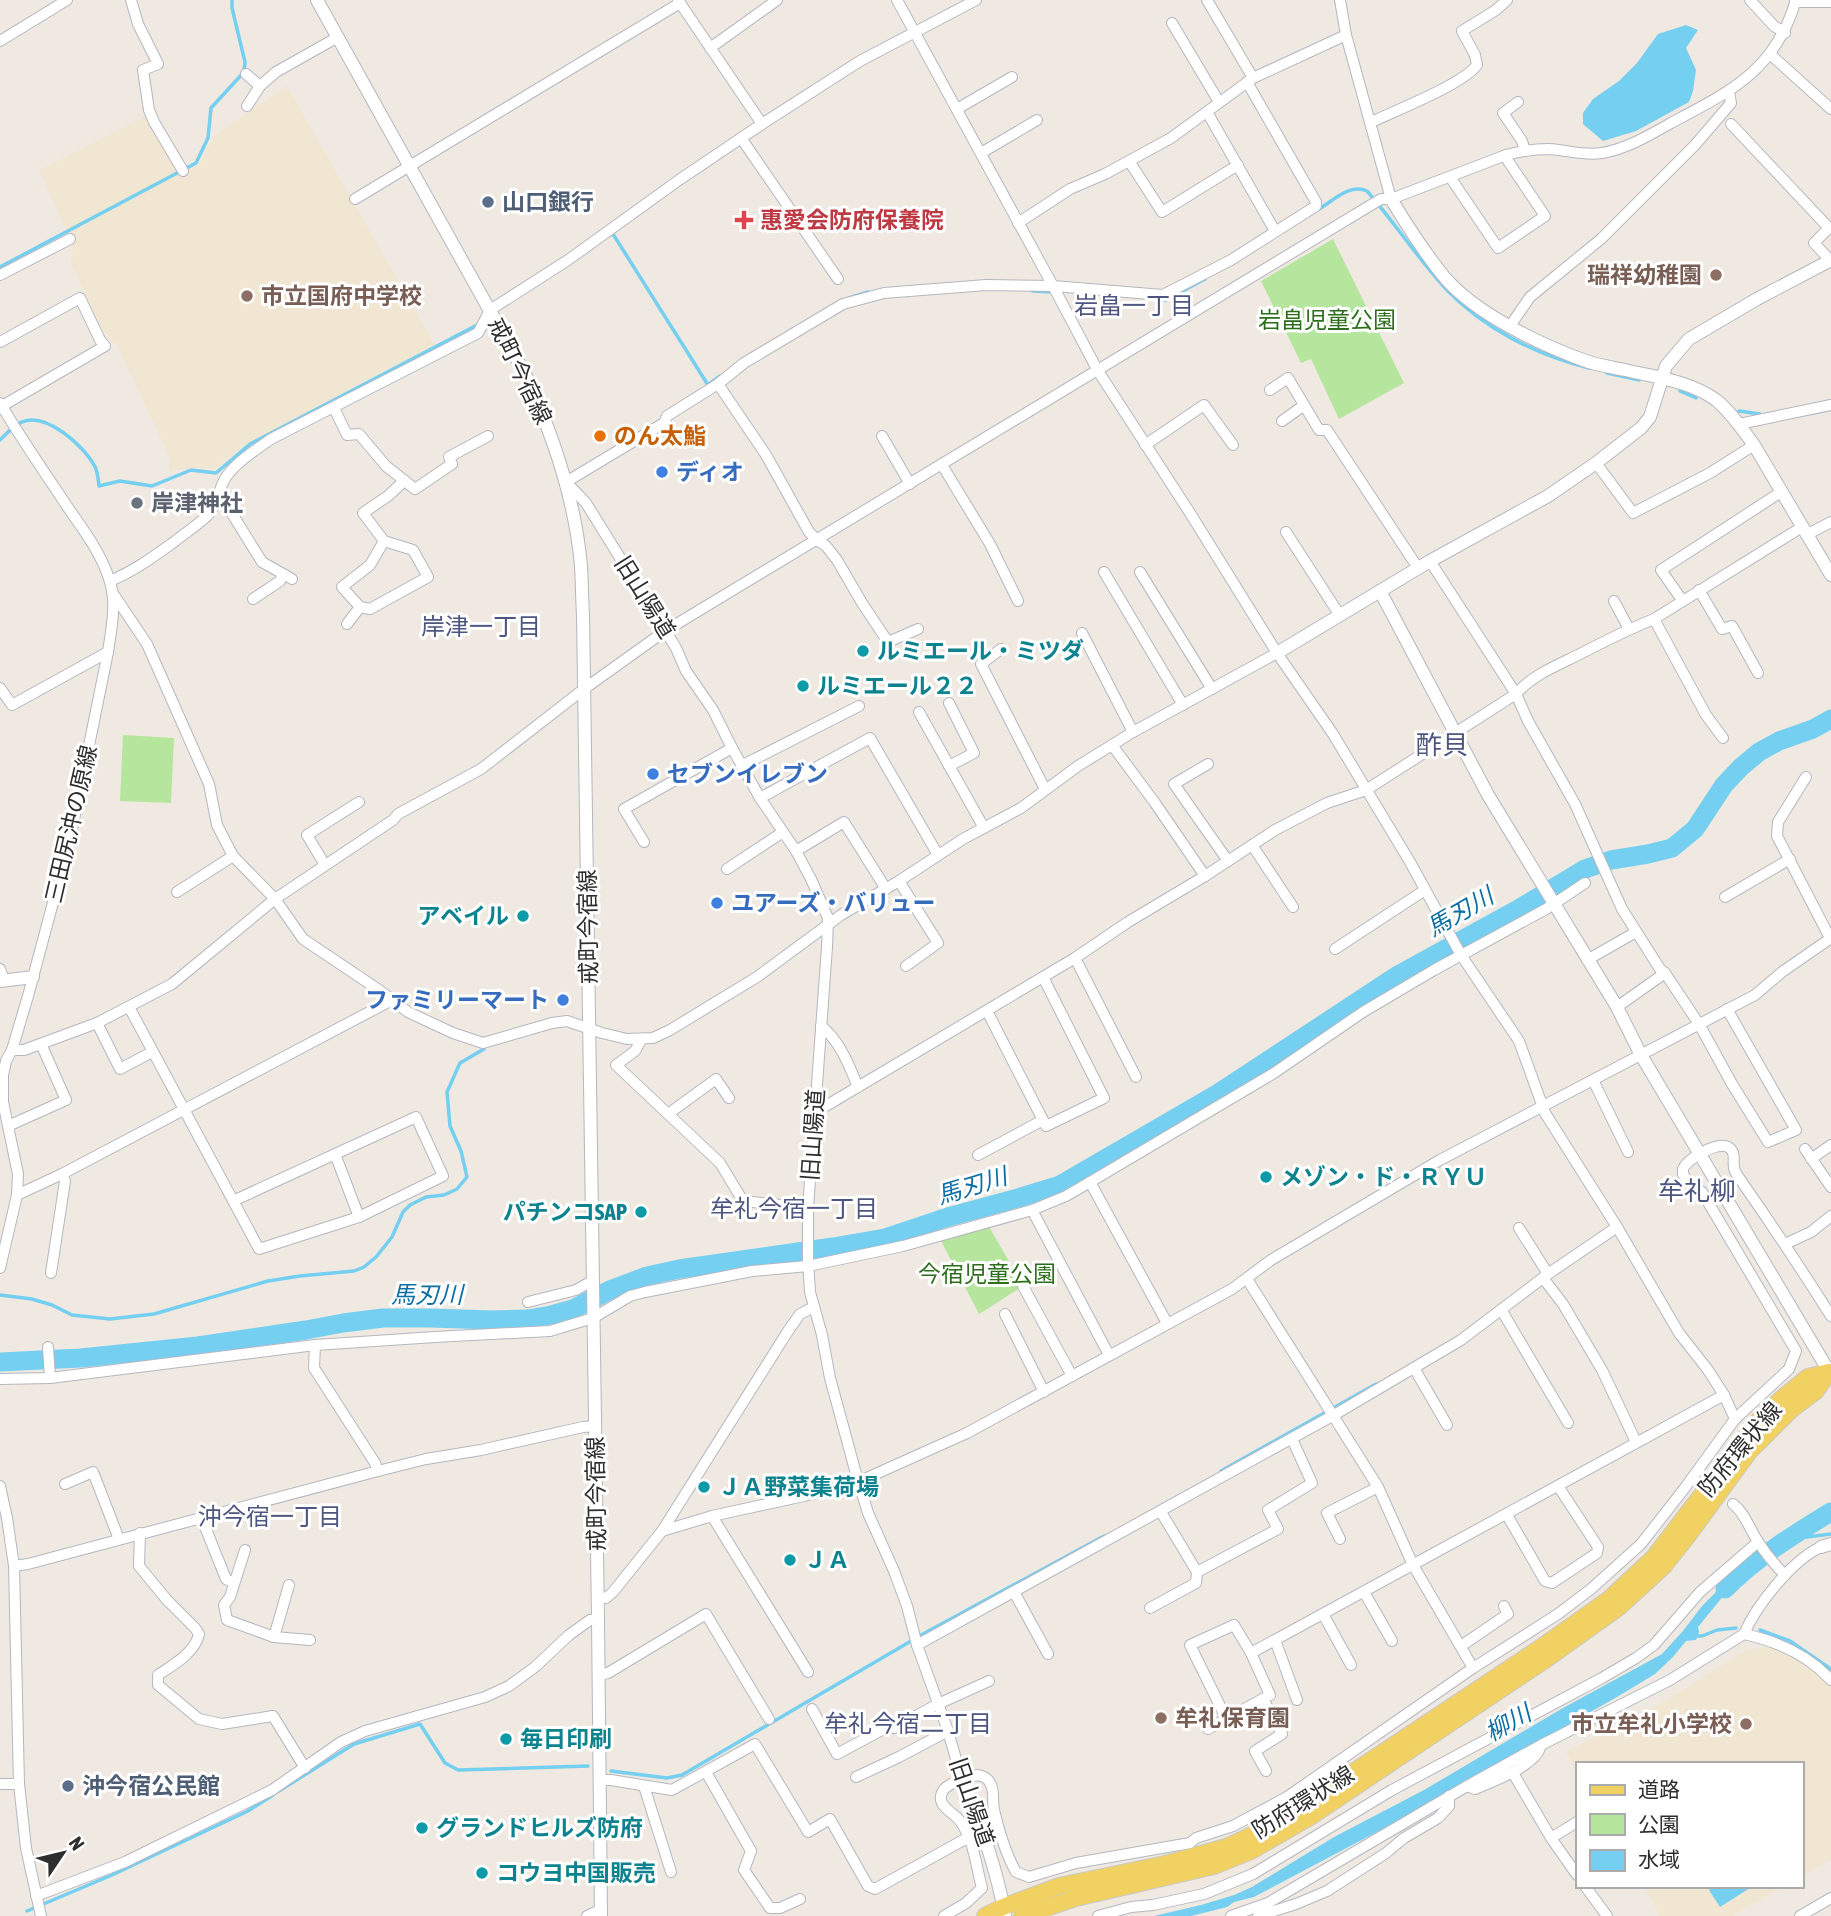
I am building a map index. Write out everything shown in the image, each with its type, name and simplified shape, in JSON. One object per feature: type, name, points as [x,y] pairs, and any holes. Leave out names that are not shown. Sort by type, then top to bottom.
[{"type":"main road","name":"防府環状線","points":[[985,1916],[1004,1911],[1059,1886],[1207,1854],[1246,1838],[1302,1806],[1609,1599],[1654,1558],[1759,1420],[1808,1377],[1830,1373]]},
{"type":"main road","name":"防府環状線","points":[[1022,1916],[1076,1898],[1214,1866],[1251,1851],[1310,1817],[1537,1665],[1618,1608],[1664,1566],[1749,1452],[1792,1409],[1816,1391],[1830,1373]]},
{"type":"street","points":[[0,41],[67,0]]},
{"type":"street","points":[[131,0],[138,24],[158,64],[143,70],[149,110],[183,170]]},
{"type":"street","name":"戒町今宿線","points":[[317,0],[490,310],[543,411],[566,482],[581,565],[598,1597],[600,1913]]},
{"type":"street","points":[[710,48],[777,0]]},
{"type":"street","points":[[897,0],[1098,371],[1277,653],[1333,734],[1410,862],[1461,955],[1519,1041],[1545,1113],[1617,1227],[1679,1333],[1724,1395],[1735,1419]]},
{"type":"street","points":[[948,0],[954,11]]},
{"type":"street","points":[[976,0],[860,61],[741,138],[568,260],[490,310],[478,333],[271,439],[227,476],[219,499],[208,514],[190,530],[111,586],[147,644],[209,784],[217,825],[233,856],[275,899],[303,939],[408,1012],[453,1033],[483,1042],[567,1021],[614,1036],[640,1040],[653,1038],[728,996],[827,925],[938,855],[1021,808],[1078,765],[1277,653],[1424,564],[1548,496],[1641,428],[1650,417],[1666,366],[1689,339],[1831,260],[1814,243],[1829,228],[1731,124]]},
{"type":"street","points":[[566,482],[664,423],[667,416],[718,384],[744,363],[843,304],[884,293],[986,285],[1053,286],[1163,295],[1231,260],[1316,206],[1207,0]]},
{"type":"street","points":[[1340,0],[1346,34],[1391,199],[1411,232],[1447,280],[1472,302],[1549,347],[1586,362],[1661,378],[1703,392],[1717,401],[1754,445],[1831,575]]},
{"type":"street","points":[[1371,121],[1472,72],[1478,65],[1462,31],[1507,0]]},
{"type":"street","points":[[1750,0],[1784,33]]},
{"type":"street","points":[[355,199],[679,1],[762,124]]},
{"type":"street","points":[[12,1050],[24,1050],[97,1023],[172,984],[275,899],[398,814],[481,769],[584,689],[665,631],[1381,199],[1391,199],[1525,150],[1604,153],[1637,141],[1729,92],[1753,73],[1784,33],[1796,1],[1831,2]]},
{"type":"street","points":[[1172,23],[1219,102]]},
{"type":"street","points":[[1018,223],[1070,189],[1105,174],[1171,138],[1250,80],[1346,34]]},
{"type":"street","points":[[247,106],[260,86],[276,72],[338,37]]},
{"type":"street","points":[[1770,54],[1831,109]]},
{"type":"street","points":[[246,74],[260,86]]},
{"type":"street","points":[[957,109],[1012,77]]},
{"type":"street","points":[[1510,326],[1530,297],[1601,239],[1695,145],[1731,103],[1729,92]]},
{"type":"street","points":[[1518,102],[1503,113],[1525,150]]},
{"type":"street","points":[[1207,112],[1275,231]]},
{"type":"street","points":[[981,153],[1037,120]]},
{"type":"street","points":[[741,138],[838,279]]},
{"type":"street","points":[[1450,177],[1498,248],[1545,216],[1507,155]]},
{"type":"street","points":[[1129,161],[1162,212],[1238,165]]},
{"type":"street","points":[[0,275],[70,239]]},
{"type":"street","points":[[0,342],[80,298],[105,346],[1,405]]},
{"type":"street","points":[[1270,390],[1288,378],[1319,430],[1327,430],[1516,694],[1528,721],[1575,804],[1622,909],[1699,1024],[1768,1142],[1796,1130],[1727,1009]]},
{"type":"street","points":[[718,384],[766,455],[809,532],[826,546],[837,560],[888,642],[918,629]]},
{"type":"street","name":"三田尻沖の原線","points":[[0,1268],[17,1195],[18,1174],[3,1102],[3,1075],[70,839],[112,627],[111,586],[100,558],[1,405]]},
{"type":"street","points":[[1146,444],[1204,405],[1233,445]]},
{"type":"street","points":[[1739,424],[1831,405]]},
{"type":"street","points":[[1282,421],[1303,406]]},
{"type":"street","points":[[334,408],[347,435],[359,434],[386,466],[415,489],[452,464],[449,457],[488,436]]},
{"type":"street","points":[[882,436],[910,484]]},
{"type":"street","points":[[1595,463],[1633,513],[1710,473],[1754,445]]},
{"type":"street","points":[[942,465],[990,544],[1018,601]]},
{"type":"street","points":[[384,541],[370,565],[342,587],[360,607],[370,609],[428,577],[413,550],[384,541],[363,513],[404,481]]},
{"type":"street","name":"旧山陽道","points":[[566,482],[586,503],[676,648],[691,679],[713,709],[741,766],[796,851],[828,918],[808,1208],[810,1292],[830,1378],[868,1513],[907,1606],[917,1645],[948,1731],[962,1780],[986,1839],[1004,1911]]},
{"type":"street","points":[[1682,600],[1661,570],[1781,492]]},
{"type":"street","points":[[219,499],[226,503],[262,562],[287,577],[253,599]]},
{"type":"street","points":[[814,1114],[1075,958],[1275,830],[1327,803],[1366,790],[1516,694],[1549,669],[1654,619],[1699,590],[1804,531],[1831,522]]},
{"type":"street","points":[[1286,531],[1339,614]]},
{"type":"street","points":[[1104,572],[1183,705]]},
{"type":"street","points":[[1140,572],[1212,689]]},
{"type":"street","points":[[1699,590],[1722,629],[1732,626],[1758,673]]},
{"type":"street","points":[[1380,591],[1488,795],[1616,1007],[1641,1055],[1830,1373]]},
{"type":"street","points":[[1614,601],[1629,629]]},
{"type":"street","points":[[347,624],[360,607]]},
{"type":"street","points":[[1654,619],[1706,715],[1723,738]]},
{"type":"street","points":[[1082,633],[1133,732]]},
{"type":"street","points":[[1001,649],[981,664],[1045,789]]},
{"type":"street","points":[[0,688],[12,705],[108,652]]},
{"type":"street","points":[[949,703],[974,752],[949,766]]},
{"type":"street","points":[[741,766],[859,706]]},
{"type":"street","points":[[919,712],[984,828]]},
{"type":"street","points":[[760,797],[870,738],[938,855]]},
{"type":"street","points":[[1112,745],[1205,877]]},
{"type":"street","points":[[644,842],[624,809],[732,748]]},
{"type":"street","points":[[1208,764],[1174,784],[1228,861]]},
{"type":"street","points":[[662,1531],[712,1516],[860,1481],[967,1433],[1232,1289],[1271,1260],[1440,1160],[1755,995],[1782,972],[1831,938],[1777,836],[1777,822],[1805,777]]},
{"type":"street","points":[[325,865],[307,835],[359,802]]},
{"type":"street","points":[[796,851],[845,822],[886,889]]},
{"type":"street","points":[[727,869],[783,832]]},
{"type":"street","points":[[1252,845],[1293,907]]},
{"type":"street","points":[[177,892],[233,856]]},
{"type":"street","points":[[1725,897],[1790,859]]},
{"type":"street","points":[[899,881],[938,943],[906,966]]},
{"type":"street","points":[[0,1379],[315,1345],[550,1331],[645,1292],[915,1243],[1032,1210],[1066,1196],[1090,1182],[1274,1073],[1363,1012],[1585,883]]},
{"type":"street","points":[[1335,949],[1425,890]]},
{"type":"street","points":[[1587,960],[1636,932]]},
{"type":"street","points":[[1075,958],[1136,1077]]},
{"type":"street","points":[[1616,1007],[1665,973]]},
{"type":"street","points":[[1,977],[33,977]]},
{"type":"street","points":[[987,1012],[1046,1126],[1104,1098],[1043,977]]},
{"type":"street","points":[[17,1195],[62,1174],[392,1000]]},
{"type":"street","points":[[128,1007],[152,1052],[259,1249],[359,1217],[443,1176],[416,1117],[233,1201]]},
{"type":"street","points":[[97,1023],[120,1069],[152,1052]]},
{"type":"street","points":[[821,1027],[829,1033],[846,1059],[859,1087]]},
{"type":"street","points":[[640,1040],[635,1051],[616,1065],[720,1163],[743,1201],[808,1208]]},
{"type":"street","points":[[8,1126],[66,1100],[41,1044]]},
{"type":"street","points":[[668,1114],[716,1079],[729,1098]]},
{"type":"street","points":[[1593,1080],[1628,1152]]},
{"type":"street","points":[[978,1155],[1042,1120]]},
{"type":"street","points":[[944,1916],[966,1903],[982,1888],[969,1837],[962,1824],[942,1804],[941,1793],[946,1787],[976,1775],[990,1782],[993,1807],[1009,1860],[1016,1872],[1029,1877],[1076,1863],[1190,1843],[1196,1838],[1233,1826],[1287,1797],[1473,1668],[1558,1614],[1591,1589],[1641,1544],[1735,1419],[1790,1369],[1796,1351],[1702,1192],[1685,1179],[1685,1165],[1721,1145],[1731,1149],[1735,1171],[1831,1316]]},
{"type":"street","points":[[1831,1145],[1808,1154],[1831,1187]]},
{"type":"street","points":[[335,1154],[359,1217]]},
{"type":"street","points":[[51,1273],[65,1181],[62,1174]]},
{"type":"street","points":[[1090,1182],[1167,1323]]},
{"type":"street","points":[[1032,1210],[1110,1355]]},
{"type":"street","points":[[1785,1244],[1811,1232],[1831,1216]]},
{"type":"street","points":[[917,1645],[1292,1439],[1461,1340],[1617,1227]]},
{"type":"street","points":[[1519,1228],[1602,1370],[1636,1442]]},
{"type":"street","points":[[1247,1279],[1378,1487],[1413,1565],[1473,1668]]},
{"type":"street","points":[[528,1302],[576,1290],[592,1283]]},
{"type":"street","points":[[1023,1286],[1072,1376]]},
{"type":"street","points":[[598,1597],[606,1598],[613,1592],[662,1531],[788,1331],[800,1314],[814,1307]]},
{"type":"street","points":[[1502,1311],[1568,1423]]},
{"type":"street","points":[[1005,1314],[1044,1392]]},
{"type":"street","points":[[315,1345],[314,1368],[378,1471]]},
{"type":"street","points":[[48,1349],[50,1375]]},
{"type":"street","points":[[1414,1368],[1447,1425]]},
{"type":"street","points":[[1251,1653],[1724,1395]]},
{"type":"street","points":[[14,1566],[378,1471],[595,1426]]},
{"type":"street","points":[[1196,1572],[1278,1529],[1268,1510],[1312,1483],[1292,1439]]},
{"type":"street","points":[[65,1484],[93,1472],[118,1539]]},
{"type":"street","points":[[0,1486],[8,1518],[14,1566],[19,1784],[26,1848],[39,1907],[272,1790],[341,1742],[365,1731],[485,1697],[509,1686],[535,1667],[569,1634],[590,1620],[598,1619]]},
{"type":"street","points":[[1507,1515],[1545,1581],[1552,1583],[1597,1553],[1598,1548],[1558,1486]]},
{"type":"street","points":[[1340,1539],[1327,1513],[1378,1487]]},
{"type":"street","points":[[1733,1504],[1740,1509],[1759,1544],[1784,1576]]},
{"type":"street","points":[[1150,1608],[1196,1583],[1196,1572],[1161,1512]]},
{"type":"street","points":[[712,1516],[808,1672]]},
{"type":"street","points":[[201,1517],[226,1579],[234,1583]]},
{"type":"street","points":[[140,1533],[139,1566],[199,1634],[198,1640],[180,1662],[158,1675],[158,1685],[200,1719],[222,1724],[273,1716],[305,1768]]},
{"type":"street","points":[[1098,1916],[1130,1907],[1204,1894],[1253,1874],[1392,1790],[1602,1678],[1654,1645],[1700,1592],[1759,1544]]},
{"type":"street","points":[[1252,1914],[1449,1796],[1541,1745],[1670,1680],[1744,1634],[1750,1620],[1784,1576],[1803,1557],[1826,1546]]},
{"type":"street","points":[[245,1550],[230,1597],[224,1605],[227,1620],[274,1637],[310,1640]]},
{"type":"street","points":[[274,1637],[289,1585]]},
{"type":"street","points":[[1014,1592],[1048,1654]]},
{"type":"street","points":[[1364,1592],[1391,1641]]},
{"type":"street","points":[[1461,1646],[1508,1614],[1504,1606]]},
{"type":"street","points":[[599,1675],[608,1673],[706,1614],[769,1718]]},
{"type":"street","points":[[1323,1614],[1351,1665]]},
{"type":"street","points":[[1208,1729],[1269,1695],[1251,1653],[1234,1625],[1190,1645],[1226,1718]]},
{"type":"street","points":[[1744,1634],[1781,1645],[1810,1662],[1831,1680]]},
{"type":"street","points":[[1275,1640],[1297,1700]]},
{"type":"street","points":[[811,1709],[837,1754],[891,1725],[894,1728],[989,1681]]},
{"type":"street","points":[[1263,1699],[1282,1734],[1255,1751],[1266,1771]]},
{"type":"street","points":[[856,1777],[948,1731]]},
{"type":"street","points":[[600,1780],[672,1790],[755,1744],[808,1832],[830,1819],[868,1886],[875,1889],[969,1837]]},
{"type":"street","points":[[1467,1786],[1475,1789],[1513,1773],[1539,1753],[1541,1745]]},
{"type":"street","points":[[706,1772],[751,1851],[744,1870],[771,1908],[780,1908],[800,1899]]},
{"type":"street","points":[[1513,1773],[1551,1838],[1576,1874]]},
{"type":"street","points":[[0,1784],[19,1784]]},
{"type":"street","points":[[644,1786],[671,1872]]},
{"type":"street","points":[[1231,1916],[1296,1905],[1327,1891],[1438,1818],[1449,1806],[1449,1796]]},
{"type":"street","points":[[1551,1838],[1576,1823]]},
{"type":"street","points":[[1586,1888],[1607,1916]]},
{"type":"street","points":[[1800,1916],[1831,1898]]},
{"type":"street","points":[[587,1916],[600,1913]]},
{"type":"shaded area","name":"市立国府中学校","points":[[287,86],[435,346],[241,448],[216,469],[185,468],[169,472],[170,458],[157,430],[117,345],[103,331],[70,261],[73,250],[70,239],[39,170],[147,115],[184,173],[200,163],[215,135]]},
{"type":"shaded area","points":[[1769,1647],[1805,1665],[1823,1678],[1831,1689],[1831,1860],[1803,1876],[1803,1762],[1576,1762],[1576,1769],[1566,1752],[1668,1699],[1746,1650]]},
{"type":"shaded area","points":[[1645,1888],[1781,1888],[1732,1916],[1660,1916]]},
{"type":"green space","name":"岩畠児童公園","points":[[1333,239],[1404,383],[1339,419],[1311,359],[1301,363],[1261,281]]},
{"type":"green space","points":[[123,735],[174,738],[171,803],[120,801]]},
{"type":"green space","name":"今宿児童公園","points":[[987,1223],[1023,1286],[979,1314],[939,1237]]},
{"type":"water","points":[[1686,25],[1698,30],[1686,48],[1696,70],[1689,102],[1636,131],[1603,141],[1583,124],[1583,113],[1593,99],[1619,81],[1637,63],[1658,34]]},
{"type":"water","points":[[1742,1573],[1698,1627],[1696,1640],[1686,1641],[1655,1674],[1617,1697],[1390,1825],[1254,1897],[1191,1916],[1154,1916],[1201,1905],[1252,1887],[1334,1837],[1424,1790],[1563,1708],[1662,1654],[1702,1606],[1727,1581]]},
{"type":"water","points":[[1712,1888],[1750,1888],[1720,1907],[1709,1890]]},
{"type":"waterway","points":[[0,267],[196,163],[208,138],[211,108],[244,72],[245,62],[232,0]]},
{"type":"waterway","points":[[1319,209],[1348,191],[1367,191],[1445,288],[1476,316],[1530,348],[1589,368]]},
{"type":"waterway","points":[[611,235],[613,234],[708,385],[720,376]]},
{"type":"waterway","points":[[1162,300],[1205,279]]},
{"type":"waterway","points":[[1033,291],[1053,292]]},
{"type":"waterway","points":[[849,298],[868,292]]},
{"type":"waterway","points":[[0,440],[22,422],[32,420],[52,426],[73,440],[89,457],[96,470],[99,486],[120,481],[152,486],[191,470],[216,473],[250,444],[477,325]]},
{"type":"waterway","points":[[1607,373],[1639,380]]},
{"type":"waterway","points":[[1680,391],[1696,398]]},
{"type":"waterway","points":[[1739,411],[1760,414]]},
{"type":"waterway","name":"馬刃川","points":[[0,1362],[81,1358],[198,1346],[383,1318],[528,1319],[573,1309],[610,1290],[647,1276],[885,1238],[1060,1185],[1217,1094],[1398,975],[1585,869],[1611,860],[1672,848],[1695,829],[1724,785],[1759,752],[1831,719]]},
{"type":"waterway","points":[[0,1295],[32,1299],[72,1315],[110,1319],[154,1314],[268,1281],[354,1271],[364,1267],[392,1237],[403,1212],[410,1205],[426,1197],[444,1195],[457,1189],[467,1177],[461,1151],[450,1126],[447,1092],[460,1063],[484,1049]]},
{"type":"waterway","points":[[1221,1471],[1376,1384]]},
{"type":"waterway","name":"柳川","points":[[1725,1589],[1762,1557],[1831,1512]]},
{"type":"waterway","points":[[1796,1533],[1807,1537],[1831,1534]]},
{"type":"waterway","points":[[611,1771],[667,1778],[682,1775],[923,1634],[1104,1536]]},
{"type":"waterway","points":[[1694,1636],[1736,1628]]},
{"type":"waterway","points":[[1760,1630],[1790,1641],[1831,1669]]},
{"type":"waterway","points":[[279,1791],[354,1744],[420,1724],[445,1763],[458,1770],[588,1766]]},
{"type":"waterway","points":[[27,1911],[112,1875],[248,1811],[273,1795]]},
{"type":"place","name":"山口銀行","points":[[488,202]]},
{"type":"place","name":"惠愛会防府保養院","points":[[744,220]]},
{"type":"place","name":"瑞祥幼稚園","points":[[1716,275]]},
{"type":"place","name":"市立国府中学校","points":[[247,296]]},
{"type":"place","name":"のん太鮨","points":[[600,436]]},
{"type":"place","name":"ディオ","points":[[662,472]]},
{"type":"place","name":"岸津神社","points":[[137,503]]},
{"type":"place","name":"ルミエール・ミツダ","points":[[863,651]]},
{"type":"place","name":"ルミエール２２","points":[[803,686]]},
{"type":"place","name":"セブンイレブン","points":[[653,774]]},
{"type":"place","name":"ユアーズ・バリュー","points":[[717,903]]},
{"type":"place","name":"アベイル","points":[[523,916]]},
{"type":"place","name":"ファミリーマート","points":[[563,1000]]},
{"type":"place","name":"メゾン・ド・ＲＹＵ","points":[[1266,1177]]},
{"type":"place","name":"パチンコSAP","points":[[641,1212]]},
{"type":"place","name":"ＪＡ野菜集荷場","points":[[704,1487]]},
{"type":"place","name":"ＪＡ","points":[[790,1560]]},
{"type":"place","name":"牟礼保育園","points":[[1161,1718]]},
{"type":"place","name":"市立牟礼小学校","points":[[1746,1724]]},
{"type":"place","name":"毎日印刷","points":[[506,1739]]},
{"type":"place","name":"沖今宿公民館","points":[[68,1786]]},
{"type":"place","name":"グランドヒルズ防府","points":[[422,1828]]},
{"type":"place","name":"コウヨ中国販売","points":[[482,1873]]},
{"type":"district","name":"岩畠一丁目","points":[[1134,306]]},
{"type":"district","name":"岸津一丁目","points":[[481,627]]},
{"type":"district","name":"酢貝","points":[[1442,745]]},
{"type":"district","name":"牟礼柳","points":[[1697,1191]]},
{"type":"district","name":"牟礼今宿一丁目","points":[[794,1209]]},
{"type":"district","name":"沖今宿一丁目","points":[[270,1517]]},
{"type":"district","name":"牟礼今宿二丁目","points":[[908,1724]]}]
